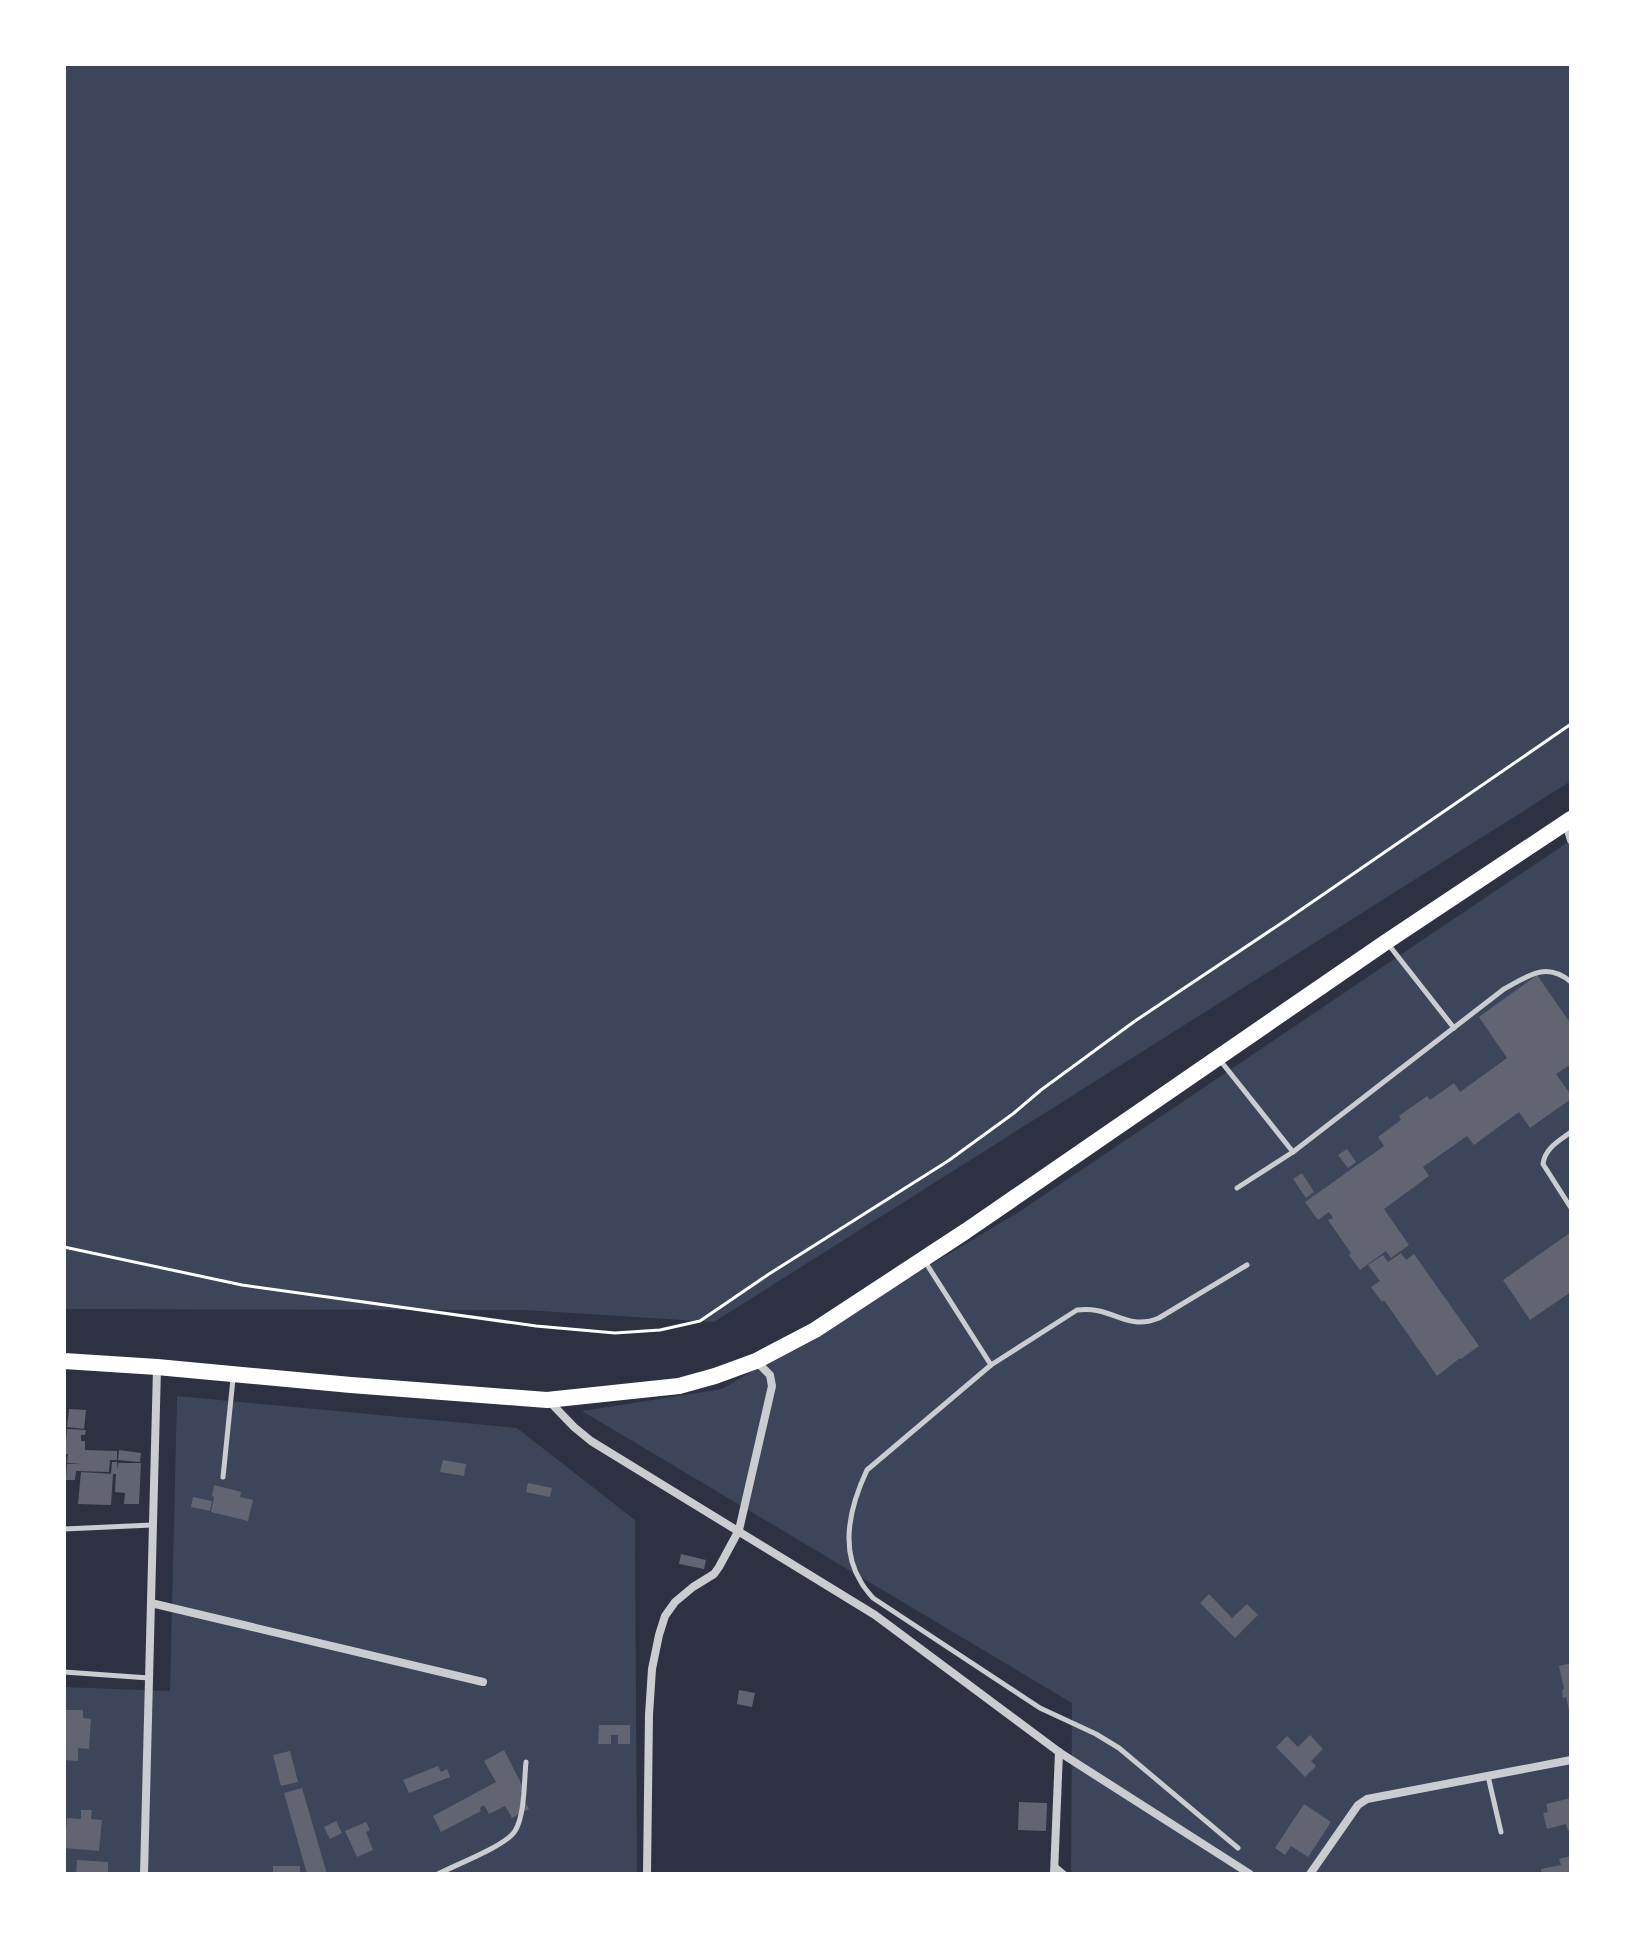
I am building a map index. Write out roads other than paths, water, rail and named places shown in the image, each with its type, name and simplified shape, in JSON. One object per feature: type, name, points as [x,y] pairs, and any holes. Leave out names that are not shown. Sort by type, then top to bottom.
[{"type":"highway","points":[[64,1361],[547,1400],[679,1386],[715,1376],[756,1361],[815,1330],[1568,821]]},
{"type":"street","points":[[1568,821],[1571,840]]},
{"type":"street","points":[[647,1874],[649,1715],[652,1669],[659,1635],[665,1616],[675,1602],[714,1574],[739,1530],[772,1386],[770,1375],[756,1361]]},
{"type":"street","points":[[144,1874],[157,1367]]},
{"type":"street","points":[[547,1400],[591,1441],[875,1615],[1059,1752],[1250,1874]]},
{"type":"street","points":[[151,1603],[483,1682]]},
{"type":"street","points":[[1054,1870],[1059,1752]]},
{"type":"street","points":[[1310,1874],[1358,1805],[1367,1799],[1571,1760]]},
{"type":"lane","points":[[1386,942],[1454,1028]]},
{"type":"lane","points":[[1237,1188],[1293,1152],[1504,989],[1532,974],[1547,971],[1560,974],[1571,982]]},
{"type":"lane","points":[[1217,1058],[1293,1152]]},
{"type":"lane","points":[[1571,1132],[1552,1146],[1544,1156],[1543,1164],[1571,1208]]},
{"type":"lane","points":[[923,1259],[991,1365]]},
{"type":"lane","points":[[1238,1848],[1119,1748],[1040,1708],[873,1598],[860,1581],[849,1541],[855,1501],[867,1470],[991,1365],[1077,1310],[1104,1311],[1134,1323],[1148,1323],[1247,1265]]},
{"type":"lane","points":[[223,1477],[234,1374]]},
{"type":"lane","points":[[64,1529],[153,1525]]},
{"type":"lane","points":[[64,1672],[149,1678]]},
{"type":"lane","points":[[438,1874],[505,1841],[515,1831],[520,1815],[526,1762]]},
{"type":"lane","points":[[1488,1776],[1501,1832]]},
{"type":"lane","points":[[1054,1870],[1065,1874]]}]
